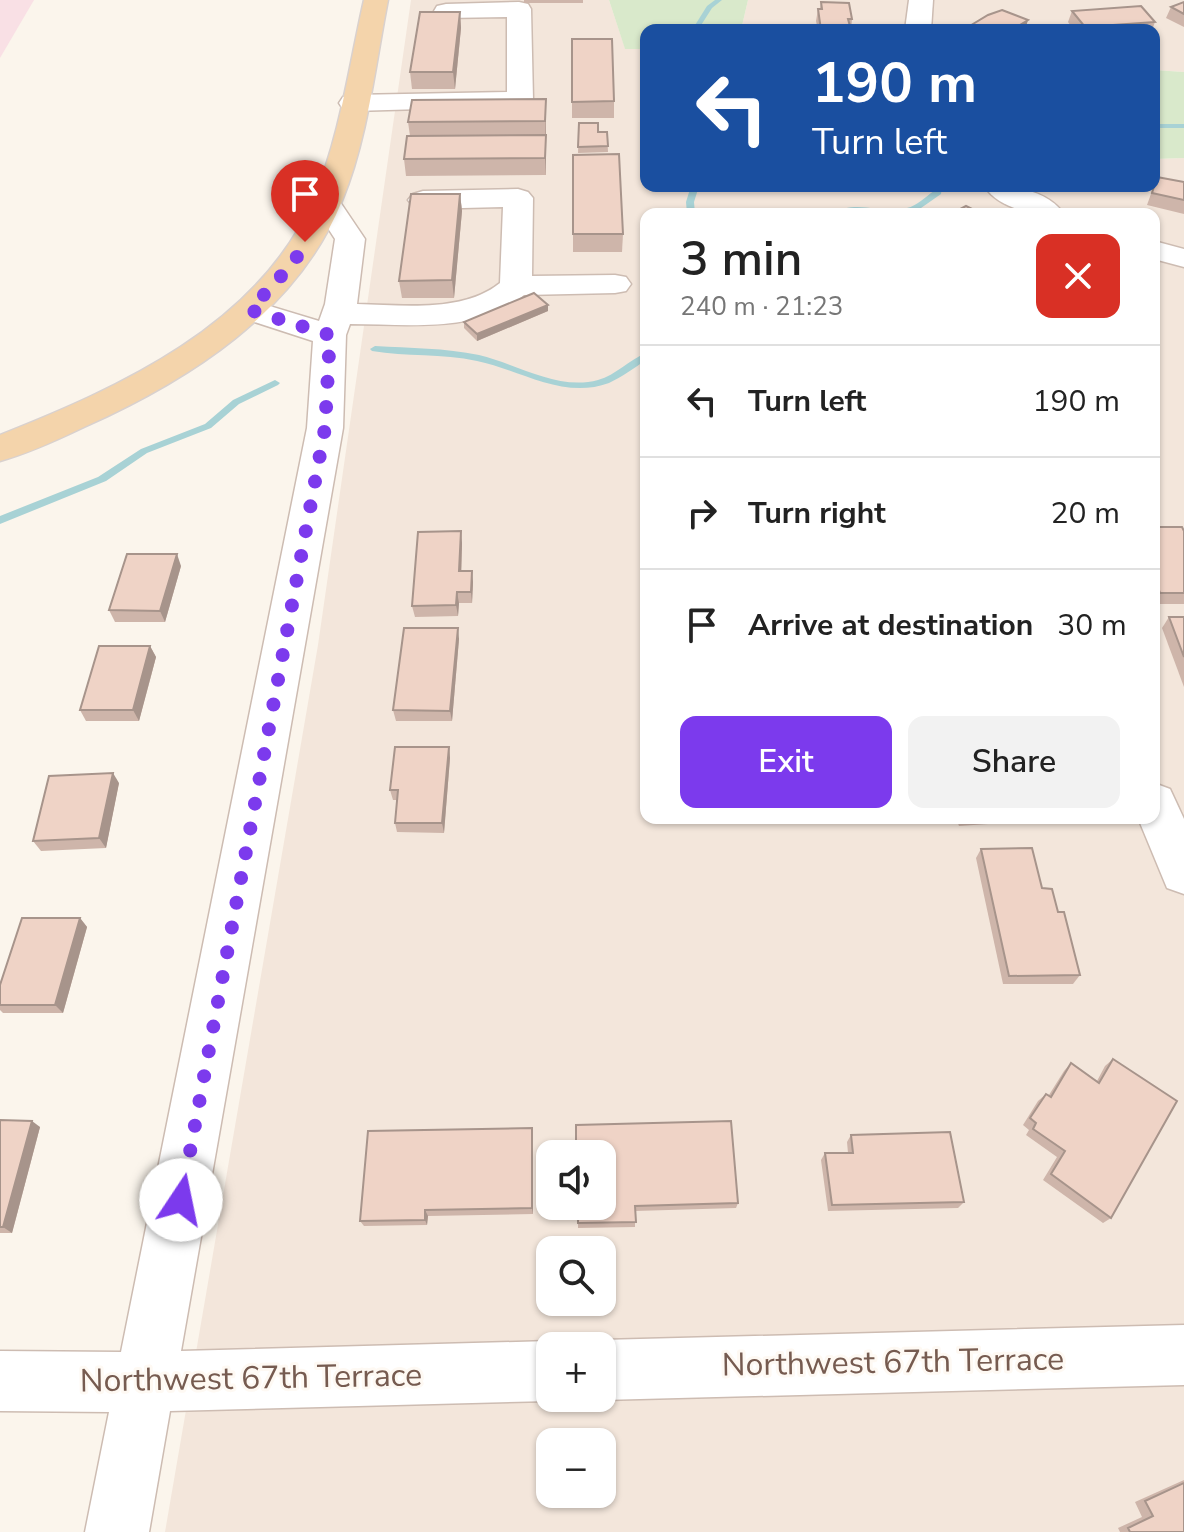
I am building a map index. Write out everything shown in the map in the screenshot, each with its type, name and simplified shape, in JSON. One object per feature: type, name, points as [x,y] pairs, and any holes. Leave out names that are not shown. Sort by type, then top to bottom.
[{"type":"main road","points":[[0,449],[77,419],[175,364],[250,310],[294,262],[326,202],[353,103],[376,0]]},
{"type":"street","points":[[919,24],[921,0]]},
{"type":"street","points":[[353,103],[520,100],[519,9],[446,11]]},
{"type":"street","points":[[1010,192],[1038,208]]},
{"type":"street","points":[[423,200],[518,198],[516,286]]},
{"type":"street","points":[[117,1532],[325,428],[334,325],[350,239],[326,202]]},
{"type":"street","points":[[1160,252],[1184,258]]},
{"type":"street","points":[[250,310],[334,325],[461,311],[495,302],[516,286],[615,284]]},
{"type":"street","points":[[1160,816],[1184,873]]},
{"type":"street","name":"Northwest 67th Terrace","points":[[616,1370],[1184,1355]]},
{"type":"street","name":"Northwest 67th Terrace","points":[[0,1381],[146,1382],[536,1371]]},
{"type":"shaded area","points":[[0,0],[34,0],[0,58]]},
{"type":"shaded area","points":[[411,0],[609,0],[625,48],[640,49],[640,192],[1160,192],[1160,159],[1184,158],[1184,1532],[165,1532],[318,645]]},
{"type":"shaded area","points":[[748,0],[1184,0],[1184,72],[1160,70],[1160,24],[742,24]]},
{"type":"green space","points":[[609,0],[748,0],[742,24],[640,24],[640,49],[625,49]]},
{"type":"green space","points":[[1160,70],[1184,72],[1184,158],[1160,159]]},
{"type":"building","points":[[821,2],[849,3],[852,19],[848,19],[849,24],[820,24],[818,9],[822,9]]},
{"type":"building","points":[[1184,2],[1184,14],[1171,7]]},
{"type":"building","points":[[1141,6],[1155,22],[1083,24],[1072,11]]},
{"type":"building","points":[[1002,10],[1028,20],[1022,24],[973,24]]},
{"type":"building","points":[[420,12],[460,12],[453,72],[410,72]]},
{"type":"building","points":[[572,39],[612,39],[614,101],[572,102]]},
{"type":"building","points":[[546,99],[545,121],[408,122],[412,100]]},
{"type":"building","points":[[579,123],[598,123],[598,132],[607,132],[608,146],[578,147]]},
{"type":"building","points":[[546,135],[545,158],[404,159],[407,136]]},
{"type":"building","points":[[619,154],[623,234],[573,234],[573,155]]},
{"type":"building","points":[[1160,178],[1184,182],[1184,200],[1152,193],[1160,192]]},
{"type":"building","points":[[411,194],[460,194],[452,280],[399,281]]},
{"type":"building","points":[[534,293],[548,305],[477,334],[464,322]]},
{"type":"building","points":[[1160,527],[1182,527],[1184,531],[1184,593],[1160,593]]},
{"type":"building","points":[[461,531],[459,571],[472,571],[471,592],[457,592],[456,605],[412,606],[418,532]]},
{"type":"building","points":[[127,554],[177,554],[160,611],[109,610]]},
{"type":"building","points":[[1169,617],[1184,617],[1184,657]]},
{"type":"building","points":[[404,628],[458,628],[450,711],[393,710]]},
{"type":"building","points":[[99,646],[150,646],[133,710],[80,710]]},
{"type":"building","points":[[395,747],[449,747],[442,823],[395,823],[398,790],[390,790]]},
{"type":"building","points":[[113,773],[99,838],[33,841],[49,776]]},
{"type":"building","points":[[1032,848],[1042,888],[1052,889],[1058,912],[1064,912],[1080,975],[1009,976],[981,849]]},
{"type":"building","points":[[22,918],[80,918],[55,1005],[0,1005],[0,985]]},
{"type":"building","points":[[1113,1059],[1177,1101],[1111,1218],[1051,1174],[1065,1151],[1033,1129],[1036,1123],[1030,1118],[1046,1094],[1051,1097],[1071,1063],[1099,1083]]},
{"type":"building","points":[[0,1120],[32,1121],[3,1227],[0,1227]]},
{"type":"building","points":[[731,1121],[738,1203],[635,1206],[636,1222],[578,1223],[578,1220],[616,1220],[616,1140],[576,1140],[576,1125]]},
{"type":"building","points":[[532,1128],[532,1208],[425,1210],[425,1220],[360,1221],[368,1131]]},
{"type":"building","points":[[950,1132],[964,1202],[832,1205],[825,1153],[853,1153],[851,1135]]},
{"type":"building","points":[[1184,1483],[1184,1532],[1130,1532],[1128,1528],[1153,1516],[1145,1501]]},
{"type":"waterway","points":[[699,24],[709,7],[719,0]]},
{"type":"waterway","points":[[1160,126],[1184,126]]},
{"type":"waterway","points":[[690,208],[693,192]]},
{"type":"waterway","points":[[916,208],[938,192]]},
{"type":"waterway","points":[[856,208],[865,208]]},
{"type":"waterway","points":[[375,349],[463,355],[570,385],[604,381],[640,360]]},
{"type":"waterway","points":[[0,520],[102,479],[144,451],[208,426],[236,402],[275,383]]},
{"type":"route","points":[[181,1200],[325,428],[330,335],[250,310],[294,262],[305,242]]}]
